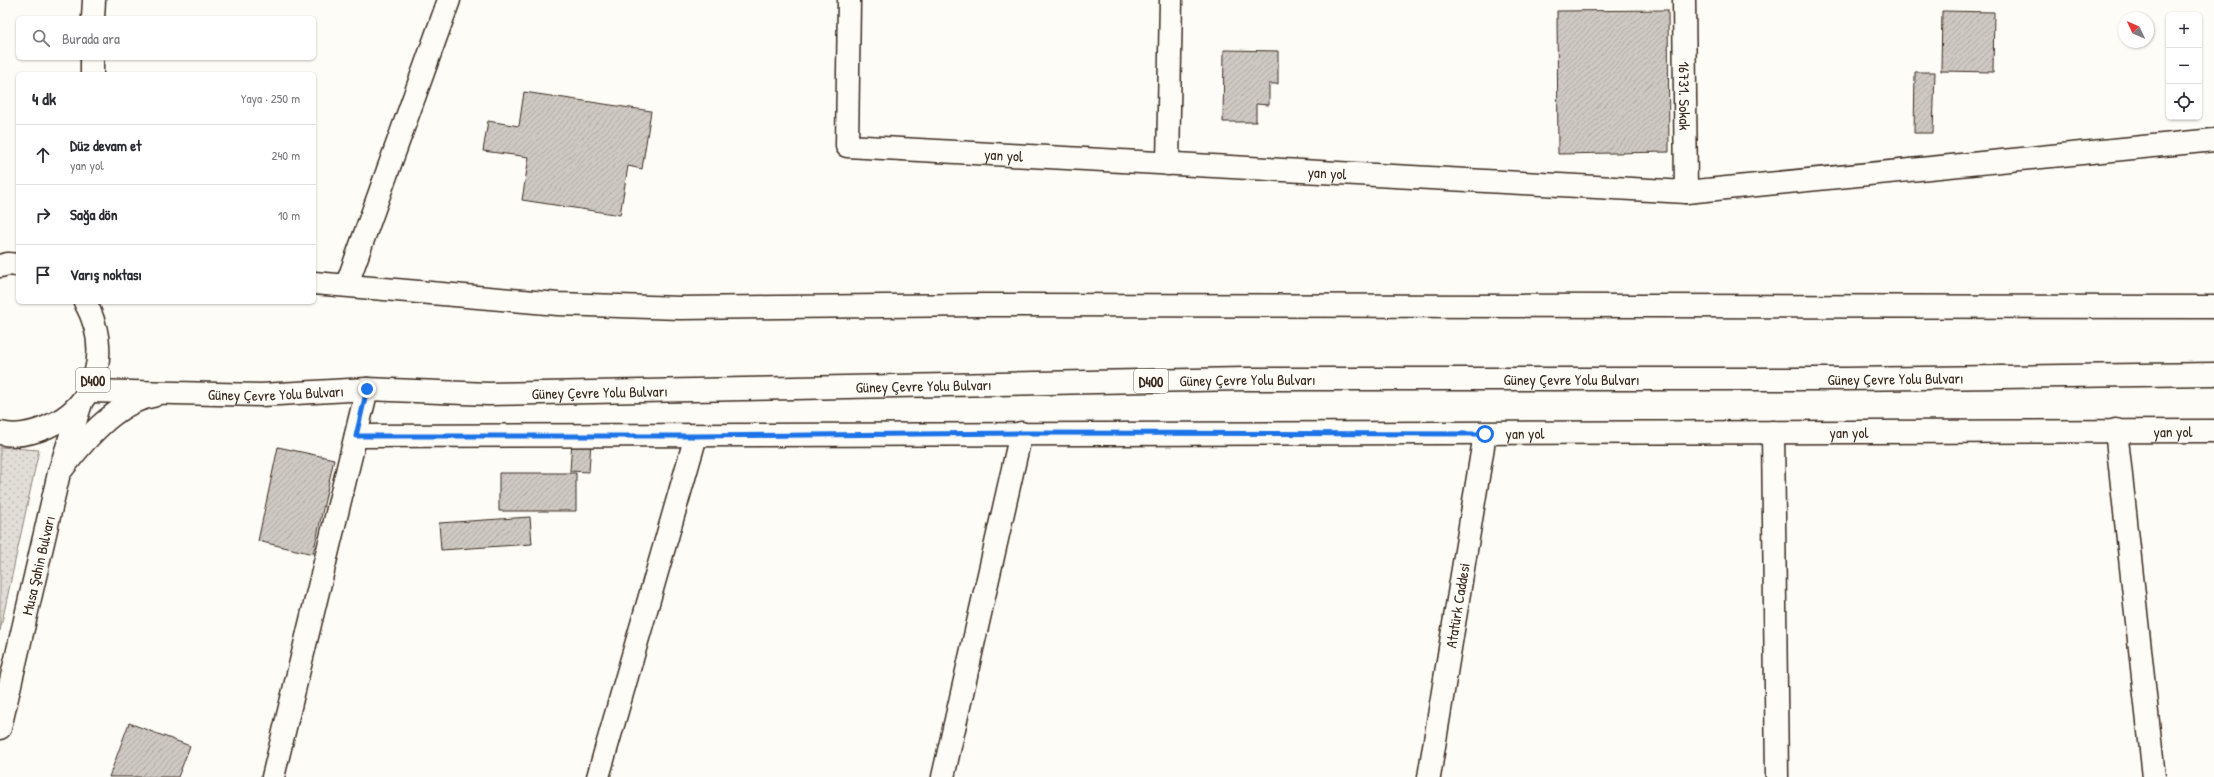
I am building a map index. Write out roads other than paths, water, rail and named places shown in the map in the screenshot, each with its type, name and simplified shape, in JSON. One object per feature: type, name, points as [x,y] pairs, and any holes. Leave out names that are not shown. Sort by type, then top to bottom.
[{"type":"main road","points":[[93,16],[94,0]]},
{"type":"main road","points":[[347,284],[449,0]]},
{"type":"main road","name":"yan yol","points":[[849,0],[847,146],[1686,192],[2214,140]]},
{"type":"main road","points":[[1168,164],[1171,0]]},
{"type":"main road","name":"16731. Sokak","points":[[1684,0],[1686,192]]},
{"type":"main road","points":[[92,60],[92,72]]},
{"type":"main road","points":[[0,266],[8,264],[16,265]]},
{"type":"main road","points":[[316,283],[347,284],[558,304],[680,308],[974,305],[2214,307]]},
{"type":"main road","name":"D400","points":[[0,433],[7,435],[35,433],[60,422],[85,397],[98,367],[100,342],[94,318],[86,304]]},
{"type":"main road","name":"Güney Çevre Yolu Bulvarı","points":[[85,397],[167,394],[261,395],[367,389],[488,394],[1244,379],[1846,379],[2214,374]]},
{"type":"main road","points":[[273,777],[367,389]]},
{"type":"main road","points":[[59,473],[82,443],[112,417],[143,398],[167,394]]},
{"type":"main road","name":"Musa Şahin Bulvarı","points":[[0,728],[59,473],[85,397]]},
{"type":"main road","points":[[2116,430],[2154,777]]},
{"type":"main road","name":"yan yol","points":[[356,436],[696,436],[1021,433],[1485,434],[2116,430],[2214,431]]},
{"type":"main road","points":[[1773,432],[1777,777]]},
{"type":"main road","points":[[943,777],[1021,433]]},
{"type":"main road","name":"Atatürk Caddesi","points":[[1429,777],[1485,434]]},
{"type":"main road","points":[[598,777],[696,436]]}]
